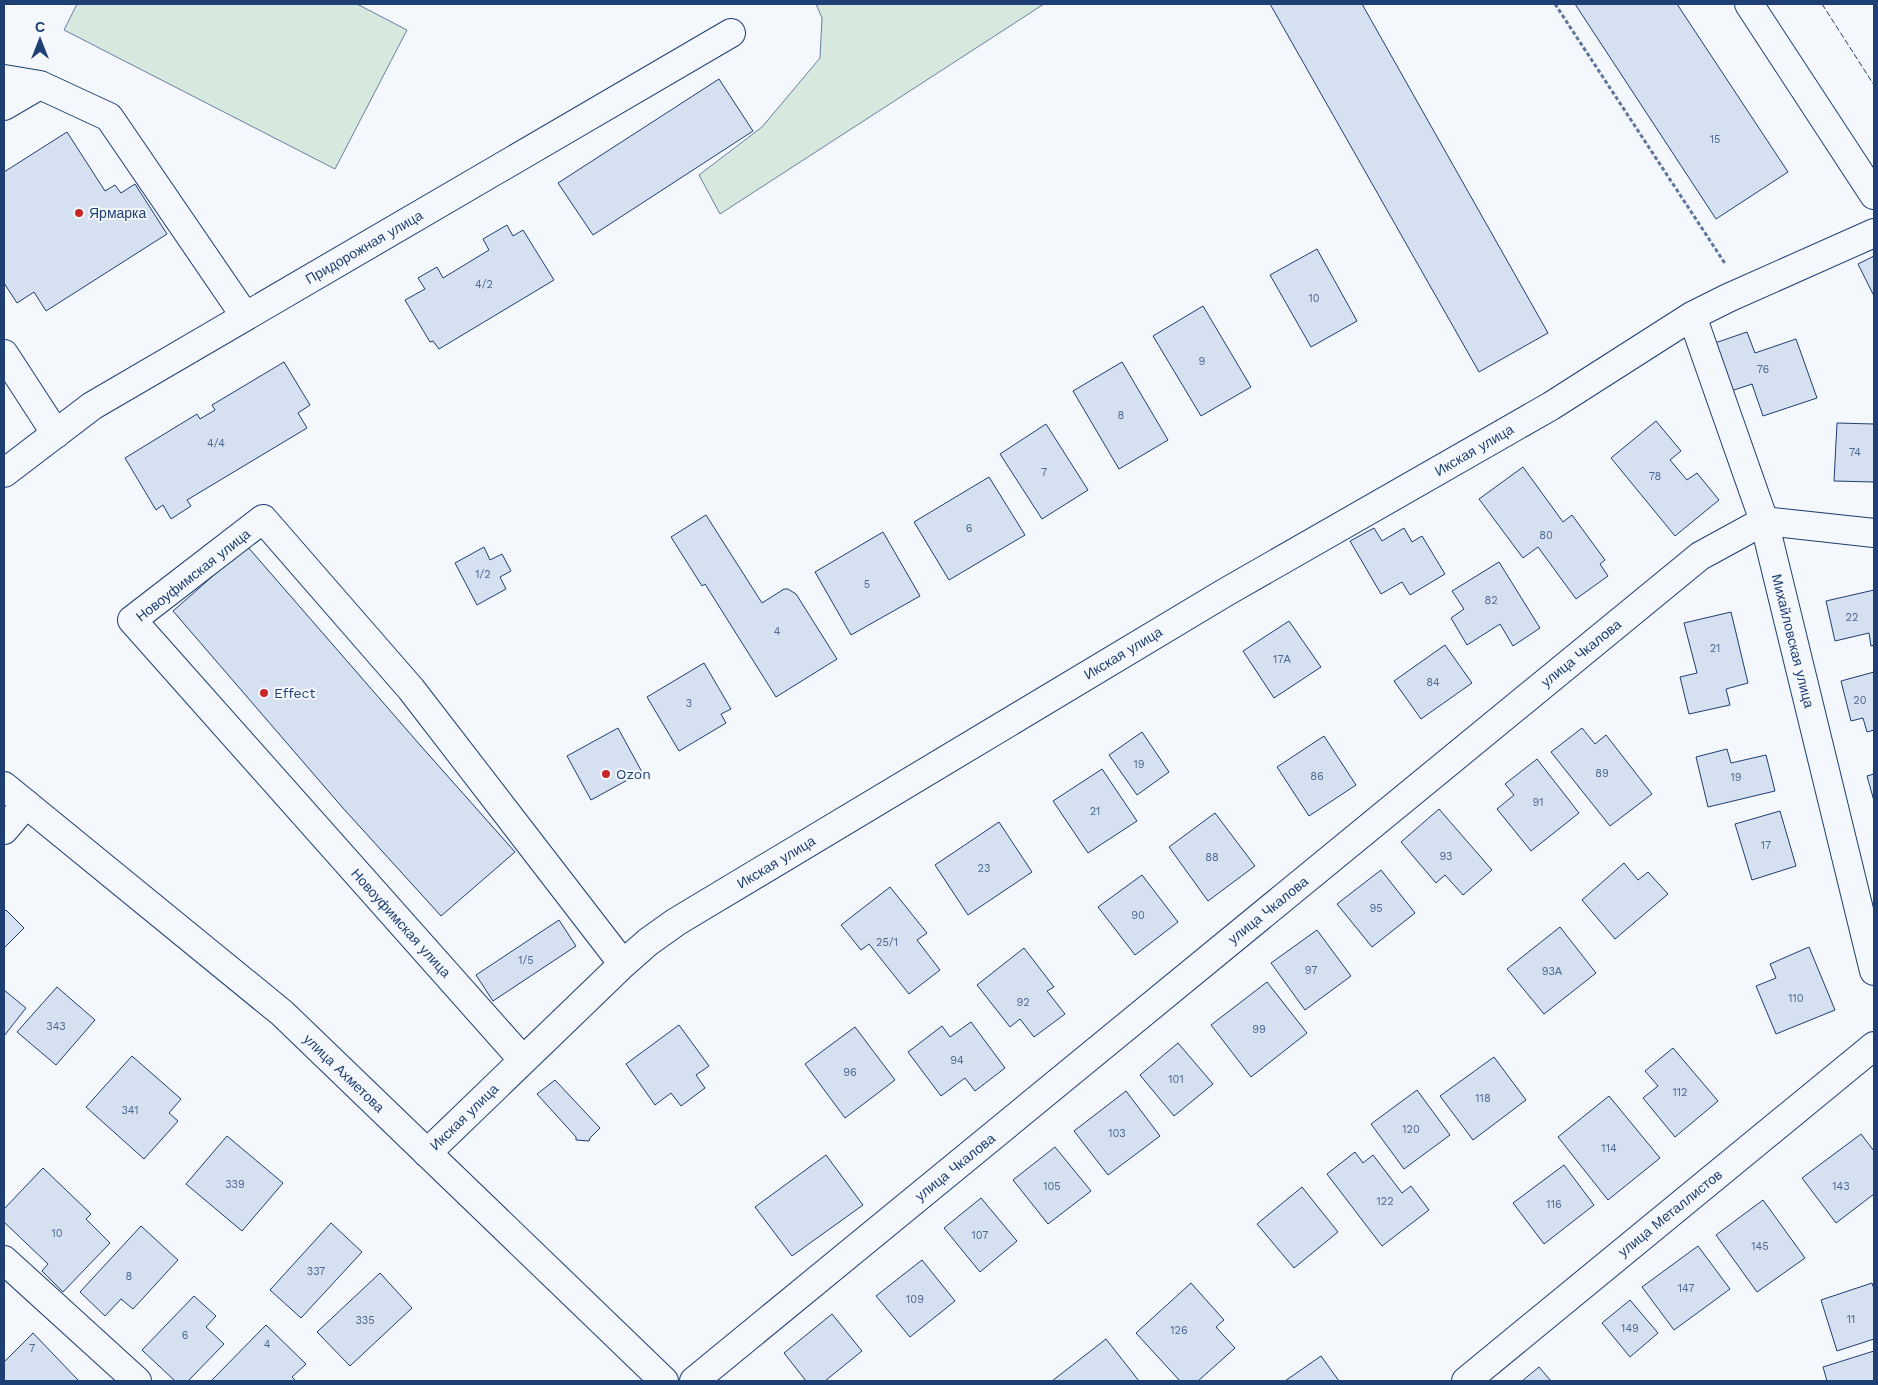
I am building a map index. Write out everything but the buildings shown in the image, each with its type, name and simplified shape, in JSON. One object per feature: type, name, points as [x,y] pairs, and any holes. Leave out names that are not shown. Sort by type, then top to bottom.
[{"type":"street","points":[[1749,4],[1874,195]]},
{"type":"street","name":"Придорожная улица","points":[[4,473],[92,406],[731,33]]},
{"type":"street","points":[[4,79],[40,85],[109,117],[245,316]]},
{"type":"street","points":[[4,106],[40,85]]},
{"type":"street","name":"Икская улица","points":[[428,1153],[623,964],[648,942],[676,922],[1226,592],[1551,406],[1692,316],[1743,291],[1874,233]]},
{"type":"street","name":"Михайловская улица","points":[[1692,316],[1764,521],[1874,971]]},
{"type":"street","points":[[4,354],[56,434]]},
{"type":"street","name":"Новоуфимская улица","points":[[523,1060],[132,620],[263,519],[411,689],[623,964]]},
{"type":"street","points":[[1764,521],[1874,533]]},
{"type":"street","name":"улица Чкалова","points":[[694,1381],[1700,556],[1764,521]]},
{"type":"street","name":"улица Ахметова","points":[[4,786],[282,1013],[664,1381]]},
{"type":"street","points":[[4,830],[26,804]]},
{"type":"street","name":"улица Металлистов","points":[[1466,1381],[1874,1046]]},
{"type":"street","points":[[4,1260],[137,1381]]},
{"type":"path","points":[[1555,4],[1743,291]]},
{"type":"shaded area","points":[[77,4],[357,4],[407,30],[335,169],[64,30]]},
{"type":"shaded area","points":[[816,4],[1044,4],[720,214],[699,175],[762,127],[820,58],[822,18]]},
{"type":"fence","points":[[1822,4],[1874,85]]},
{"type":"place","name":"Ярмарка","points":[[79,213]]},
{"type":"place","name":"Effect","points":[[264,693]]},
{"type":"place","name":"Ozon","points":[[606,774]]}]
